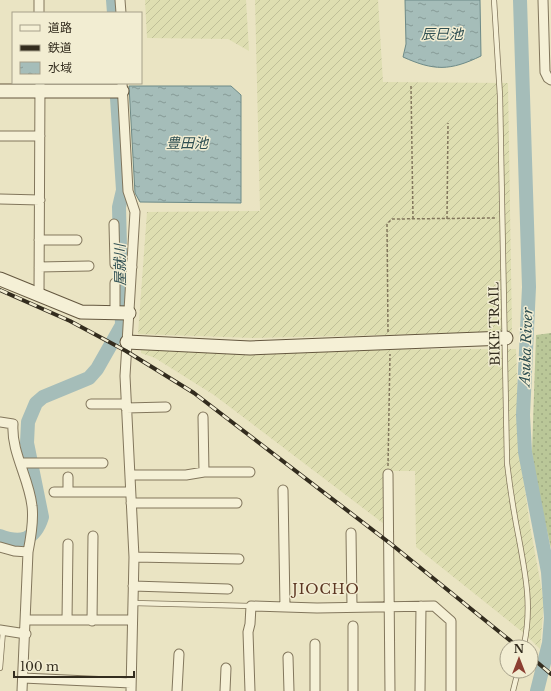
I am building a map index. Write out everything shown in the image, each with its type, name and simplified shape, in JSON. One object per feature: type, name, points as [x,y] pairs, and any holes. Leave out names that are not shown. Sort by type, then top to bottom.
[{"type":"street","points":[[39,0],[39,12]]},
{"type":"street","points":[[120,0],[121,12]]},
{"type":"street","points":[[543,0],[545,72],[551,80]]},
{"type":"street","points":[[39,294],[40,87]]},
{"type":"street","points":[[0,91],[40,87],[122,87],[128,191],[135,212],[132,267],[122,313]]},
{"type":"street","points":[[0,136],[40,136]]},
{"type":"street","points":[[0,199],[40,200]]},
{"type":"street","points":[[114,224],[115,264],[132,267]]},
{"type":"street","points":[[39,240],[77,240]]},
{"type":"street","points":[[39,267],[89,266]]},
{"type":"street","points":[[0,279],[81,312],[122,313]]},
{"type":"street","points":[[23,678],[131,687],[134,557],[125,376],[127,342],[116,283]]},
{"type":"street","points":[[127,342],[250,348],[506,338]]},
{"type":"street","points":[[91,404],[166,408]]},
{"type":"street","points":[[204,417],[204,472]]},
{"type":"street","points":[[0,422],[13,424],[12,432],[16,451],[28,463],[32,504],[31,536],[28,552],[26,634],[22,691]]},
{"type":"street","points":[[28,463],[103,463]]},
{"type":"street","points":[[130,476],[186,476],[204,472],[250,472]]},
{"type":"street","points":[[388,474],[390,691]]},
{"type":"street","points":[[68,477],[68,492]]},
{"type":"street","points":[[283,490],[285,607]]},
{"type":"street","points":[[54,492],[130,492]]},
{"type":"street","points":[[131,503],[237,503]]},
{"type":"street","points":[[351,533],[352,607]]},
{"type":"street","points":[[92,621],[93,536]]},
{"type":"street","points":[[67,620],[68,544]]},
{"type":"street","points":[[0,546],[14,551],[28,552]]},
{"type":"street","points":[[134,557],[239,559]]},
{"type":"street","points":[[133,586],[228,589]]},
{"type":"street","points":[[250,691],[248,632],[251,606],[434,606],[451,621],[452,691]]},
{"type":"street","points":[[420,691],[421,606]]},
{"type":"street","points":[[26,620],[132,620]]},
{"type":"street","points":[[352,626],[353,691]]},
{"type":"street","points":[[2,631],[26,634]]},
{"type":"street","points":[[315,644],[315,691]]},
{"type":"street","points":[[177,691],[179,654]]},
{"type":"street","points":[[288,657],[289,691]]},
{"type":"street","points":[[225,691],[226,668]]},
{"type":"lane","name":"BIKE TRAIL","points":[[494,0],[500,96],[506,338],[507,463],[526,575],[528,624],[525,639]]},
{"type":"lane","points":[[132,603],[251,606]]},
{"type":"lane","points":[[0,668],[2,631]]},
{"type":"lane","points":[[514,691],[516,679]]},
{"type":"path","points":[[411,86],[413,219]]},
{"type":"path","points":[[447,219],[448,123]]},
{"type":"path","points":[[388,474],[390,343],[388,332],[387,224],[392,219],[503,218]]},
{"type":"green space","points":[[145,0],[246,0],[249,51],[228,39],[147,38]]},
{"type":"green space","points":[[255,0],[378,0],[383,82],[508,83],[512,332],[253,338],[138,334],[147,212],[260,211]]},
{"type":"green space","points":[[551,333],[551,548],[537,488],[532,452],[536,335]]},
{"type":"green space","points":[[141,347],[251,350],[516,349],[520,454],[530,526],[544,602],[540,649],[539,639],[530,639],[416,547],[415,471],[391,471],[392,530],[214,395],[155,358],[141,353]]},
{"type":"water","name":"辰巳池","points":[[405,0],[480,0],[481,56],[451,67],[433,67],[414,62],[403,57],[406,44]]},
{"type":"water","name":"豊田池","points":[[129,86],[231,86],[241,95],[241,203],[140,202],[135,193]]},
{"type":"waterway","name":"屋就川","points":[[113,0],[114,12]]},
{"type":"waterway","name":"Asuka River","points":[[520,0],[529,287],[523,415],[525,452],[548,572],[551,618],[549,643],[537,691]]},
{"type":"waterway","name":"屋就川","points":[[0,536],[14,540],[26,538],[35,531],[42,517],[27,443],[28,422],[36,403],[43,397],[89,378],[97,369],[122,325],[119,207],[123,190],[116,84]]},
{"type":"railway","points":[[0,290],[70,321],[126,351],[194,393],[391,544],[508,639]]},
{"type":"railway","points":[[539,664],[551,674]]},
{"type":"district","name":"JIOCHO","points":[[326,589]]}]
